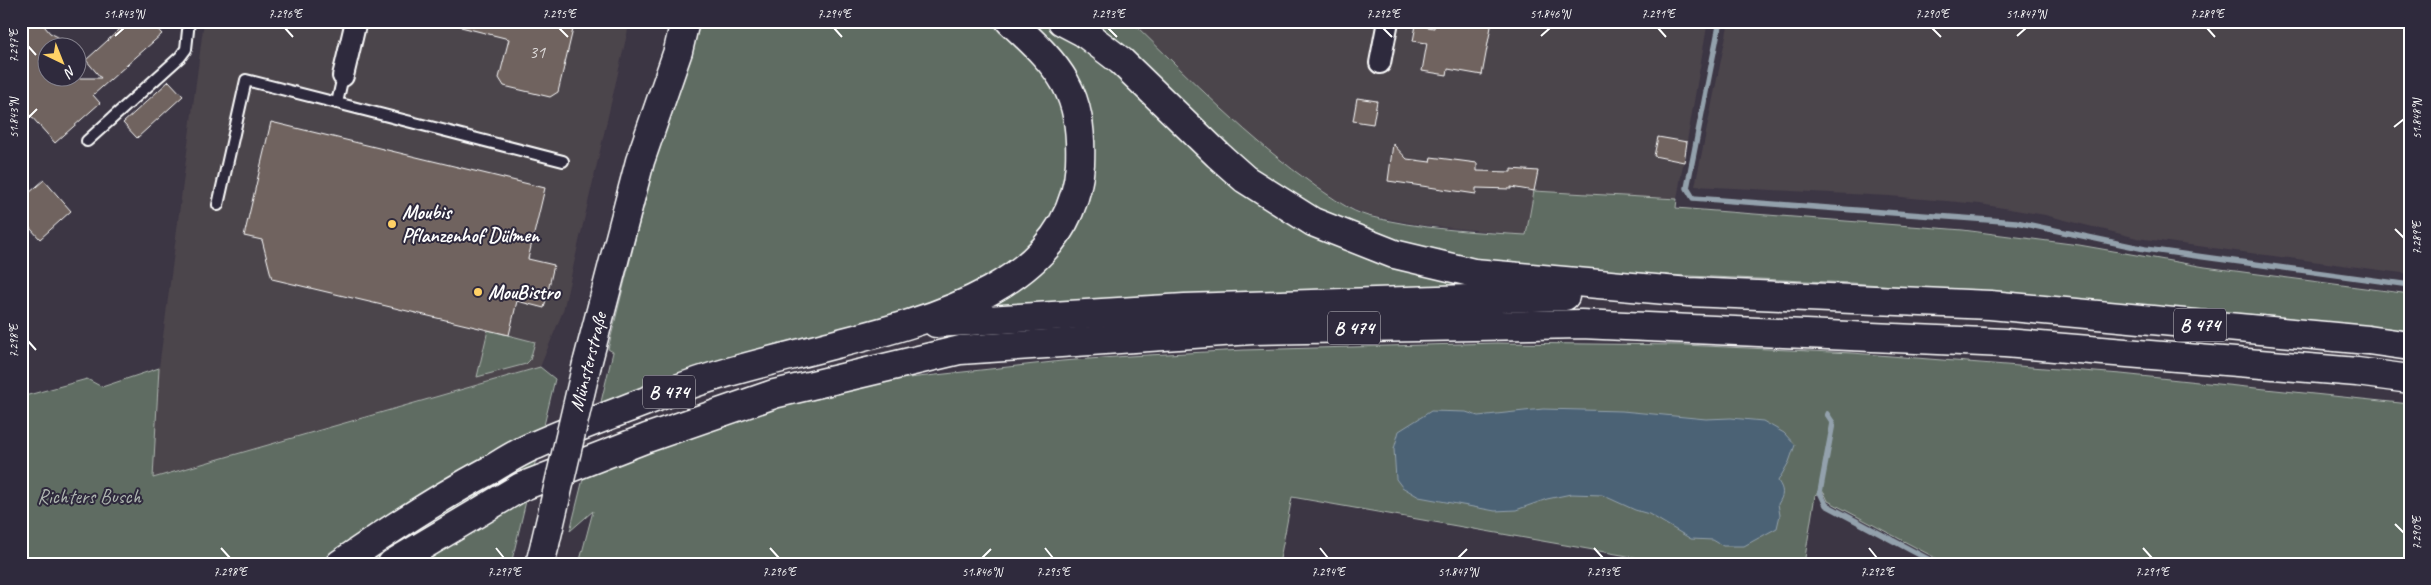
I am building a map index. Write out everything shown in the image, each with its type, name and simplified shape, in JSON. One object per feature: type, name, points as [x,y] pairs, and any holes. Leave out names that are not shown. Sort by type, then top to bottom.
[{"type":"main road","name":"Münsterstraße","points":[[542,554],[587,364],[640,161],[666,21]]},
{"type":"main road","name":"Münsterstraße","points":[[640,161],[678,51],[685,21]]},
{"type":"main road","points":[[912,325],[973,300],[1006,281],[1043,250],[1060,226],[1073,199],[1079,170],[1081,139],[1075,101],[1062,75],[1047,54],[1010,21]]},
{"type":"main road","points":[[1062,21],[1083,32],[1121,61],[1218,155],[1245,178],[1313,222],[1345,236],[1394,254],[1474,272],[1689,292]]},
{"type":"main road","name":"B 474","points":[[340,564],[440,497],[534,445],[708,377],[912,325],[1185,308],[1689,292],[1990,305],[2368,340],[2410,346]]},
{"type":"main road","name":"B 474","points":[[392,564],[521,487],[638,442],[774,394],[960,350],[1252,330],[1582,324],[2005,343],[2357,372],[2410,379]]},
{"type":"street","points":[[343,76],[356,21]]},
{"type":"street","points":[[1380,63],[1388,21]]},
{"type":"lane","points":[[87,141],[180,58],[186,49],[189,21]]},
{"type":"lane","points":[[337,103],[343,76]]},
{"type":"lane","points":[[218,205],[246,80],[564,161]]},
{"type":"shaded area","points":[[204,21],[630,21],[563,311],[540,367],[153,478],[159,368]]},
{"type":"shaded area","points":[[1131,21],[1708,21],[1677,199],[1534,191],[1526,235],[1421,225],[1366,215],[1341,203],[1300,175],[1243,130]]},
{"type":"shaded area","points":[[1729,21],[2410,21],[2410,274],[2137,238],[2045,215],[1980,204],[1889,196],[1695,186]]},
{"type":"green space","points":[[698,21],[983,21],[1009,34],[1051,78],[1070,134],[1062,201],[1033,247],[972,292],[600,406],[613,352],[608,349],[656,156],[685,72]]},
{"type":"green space","points":[[1024,21],[1042,21],[1086,46],[1212,163],[1471,285],[1178,295],[977,310],[1026,277],[1089,146]]},
{"type":"green space","points":[[1081,21],[1131,21],[1221,108],[1268,150],[1336,200],[1368,216],[1426,227],[1526,235],[1534,191],[1677,199],[1676,208],[1963,230],[2079,245],[2205,267],[2410,294],[2410,333],[2090,300],[1852,283],[1550,270],[1494,264],[1404,247],[1323,215],[1253,173]]},
{"type":"green space","points":[[488,330],[535,342],[530,360],[526,364],[477,377]]},
{"type":"green space","points":[[1497,343],[1684,345],[1852,353],[2121,374],[2410,404],[2410,564],[1947,564],[1828,501],[1824,492],[1815,495],[1804,564],[1673,564],[1292,497],[1279,564],[579,564],[593,511],[570,531],[584,475],[797,399],[891,380],[1062,361],[1244,350]]},
{"type":"green space","name":"Richters Busch","points":[[540,367],[555,379],[512,560],[507,564],[21,564],[21,397],[87,379],[102,387],[159,368],[153,478]]},
{"type":"water","points":[[1543,409],[1622,411],[1706,419],[1731,418],[1763,421],[1784,433],[1795,445],[1789,462],[1778,481],[1782,492],[1778,504],[1780,515],[1777,528],[1744,546],[1723,546],[1713,540],[1691,539],[1649,514],[1635,510],[1602,495],[1571,494],[1547,499],[1516,510],[1495,511],[1419,497],[1402,487],[1396,479],[1394,449],[1399,431],[1431,411],[1466,412],[1478,416]]},
{"type":"building","points":[[40,21],[50,33],[60,38],[38,38],[38,88],[88,88],[88,78],[101,78],[88,62],[88,58],[129,21],[150,21],[162,34],[93,95],[100,103],[55,143],[30,115],[21,123],[21,29]]},
{"type":"building","points":[[462,21],[575,21],[558,92],[550,97],[504,86],[499,78],[509,39],[461,27]]},
{"type":"building","points":[[1435,21],[1492,21],[1482,75],[1448,69],[1447,75],[1422,71],[1427,43],[1413,41],[1416,25],[1434,28]]},
{"type":"building","points":[[169,81],[183,96],[137,138],[123,123]]},
{"type":"building","points":[[1357,98],[1377,101],[1373,124],[1353,121]]},
{"type":"building","name":"Moubis Pflanzenhof Dülmen","points":[[271,122],[545,188],[528,259],[554,265],[544,308],[517,301],[509,335],[272,279],[262,240],[244,236]]},
{"type":"building","points":[[1658,137],[1687,142],[1684,162],[1654,156]]},
{"type":"building","points":[[1393,144],[1407,159],[1430,162],[1431,157],[1477,163],[1477,171],[1511,172],[1511,169],[1538,171],[1534,191],[1511,187],[1511,189],[1476,188],[1476,194],[1388,181]]},
{"type":"building","points":[[44,180],[71,211],[40,239],[21,218],[21,200]]},
{"type":"waterway","points":[[1720,21],[1687,188],[1693,198],[2016,222],[2145,249],[2410,285]]},
{"type":"waterway","points":[[1827,414],[1833,423],[1820,492],[1826,505],[1937,564]]},
{"type":"place","name":"Moubis Pflanzenhof Dülmen","points":[[392,224]]},
{"type":"place","name":"MouBistro","points":[[478,292]]}]
